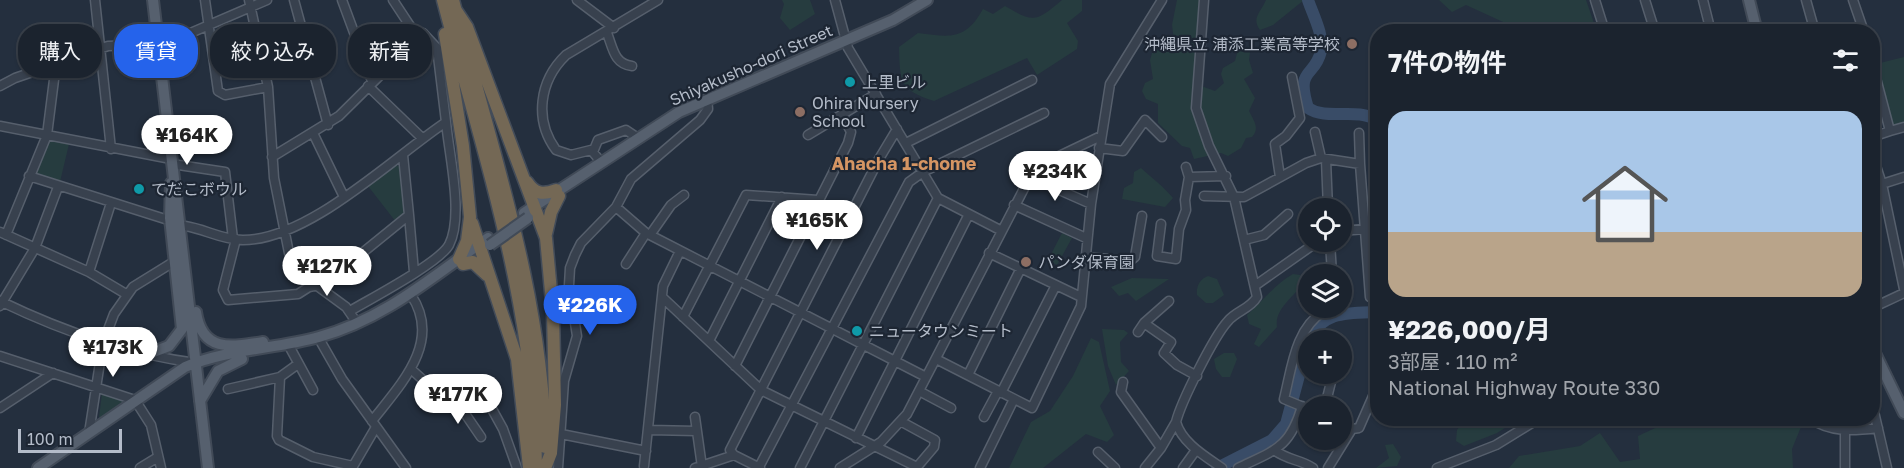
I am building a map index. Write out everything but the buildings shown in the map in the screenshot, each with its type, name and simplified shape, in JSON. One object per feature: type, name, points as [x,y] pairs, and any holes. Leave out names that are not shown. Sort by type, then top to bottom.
[{"type":"highway","points":[[442,0],[440,11],[457,107],[470,217],[461,261],[478,264],[493,283]]},
{"type":"highway","points":[[442,0],[519,295],[533,386],[536,468]]},
{"type":"highway","points":[[454,4],[467,27],[522,176],[531,213],[546,238]]},
{"type":"highway","points":[[454,4],[528,294],[542,385],[545,468]]},
{"type":"highway","points":[[522,176],[536,191],[544,194],[558,193],[551,212],[546,238],[553,313],[555,405],[551,453],[545,468]]},
{"type":"highway","points":[[470,217],[485,245],[493,283],[517,359],[529,468]]},
{"type":"main road","points":[[153,0],[156,24]]},
{"type":"main road","name":"Shiyakusho-dori Street","points":[[38,468],[135,400],[196,363],[318,337],[357,323],[411,295],[674,115],[707,98],[898,17],[927,0]]},
{"type":"main road","points":[[1749,0],[1755,24]]},
{"type":"main road","points":[[162,78],[208,468]]},
{"type":"main road","points":[[148,354],[169,346],[183,329],[168,198],[172,164]]},
{"type":"main road","points":[[172,164],[182,201],[197,320],[208,337],[227,347],[279,339],[292,343]]},
{"type":"main road","points":[[200,401],[218,371],[230,363],[253,357],[263,349]]},
{"type":"main road","points":[[1880,364],[1904,413]]},
{"type":"street","points":[[94,0],[97,24]]},
{"type":"street","points":[[205,0],[221,94],[268,87]]},
{"type":"street","points":[[198,31],[250,4],[267,0]]},
{"type":"street","points":[[294,0],[328,124]]},
{"type":"street","points":[[342,0],[370,84],[422,138]]},
{"type":"street","points":[[393,0],[409,24]]},
{"type":"street","points":[[577,0],[610,30],[617,60],[622,65],[632,66]]},
{"type":"street","points":[[593,152],[588,150],[571,155],[555,150],[543,124],[542,99],[549,76],[574,50],[658,0]]},
{"type":"street","points":[[835,0],[845,40],[938,198],[1000,230]]},
{"type":"street","points":[[936,359],[1032,408],[1079,312],[1098,148],[1110,84],[1125,65],[1162,0]]},
{"type":"street","points":[[1145,468],[1161,448],[1176,422],[1197,376],[1228,320],[1254,303],[1257,297],[1234,197],[1226,176],[1209,146],[1196,108],[1204,0]]},
{"type":"street","points":[[1595,0],[1602,24]]},
{"type":"street","points":[[1644,0],[1652,24]]},
{"type":"street","points":[[1703,0],[1709,24]]},
{"type":"street","points":[[1806,0],[1813,24]]},
{"type":"street","points":[[1853,0],[1861,24]]},
{"type":"street","points":[[250,4],[268,87],[272,157],[284,233],[294,266],[315,286],[350,311],[357,323]]},
{"type":"street","points":[[350,311],[414,272],[446,249],[453,230],[455,214],[446,122],[437,48],[432,43]]},
{"type":"street","points":[[102,66],[111,149]]},
{"type":"street","points":[[0,86],[18,77]]},
{"type":"street","points":[[1280,177],[1275,144],[1286,136],[1300,118],[1292,77]]},
{"type":"street","points":[[54,78],[47,135],[3,233],[88,272],[126,294]]},
{"type":"street","points":[[272,157],[328,124],[376,78]]},
{"type":"street","points":[[906,143],[1032,80]]},
{"type":"street","points":[[1880,93],[1890,131]]},
{"type":"street","points":[[808,135],[876,94]]},
{"type":"street","points":[[558,468],[564,381],[577,336],[569,285],[570,268],[582,243],[616,207],[632,178],[700,120],[708,109],[707,98]]},
{"type":"street","points":[[897,129],[879,159],[730,450],[734,455],[759,467],[894,206],[909,182],[922,172],[1044,113]]},
{"type":"street","points":[[735,366],[851,136],[850,128],[842,114]]},
{"type":"street","points":[[1098,148],[1123,151],[1145,120],[1162,137]]},
{"type":"street","points":[[186,226],[222,238],[234,239],[255,239],[284,233],[344,197],[446,122]]},
{"type":"street","points":[[0,126],[172,164],[225,172],[234,239],[223,290],[228,300],[298,294],[324,284],[409,215]]},
{"type":"street","points":[[1880,134],[1904,127]]},
{"type":"street","points":[[597,166],[593,152],[598,140],[626,130],[638,138]]},
{"type":"street","points":[[168,131],[223,135]]},
{"type":"street","points":[[1316,132],[1323,159],[1327,198]]},
{"type":"street","points":[[313,133],[344,197]]},
{"type":"street","points":[[1359,133],[1370,297]]},
{"type":"street","points":[[840,468],[874,447],[902,422],[1000,230],[1030,177],[1055,158],[1101,136]]},
{"type":"street","points":[[402,155],[414,272]]},
{"type":"street","points":[[1204,196],[1244,197],[1280,177],[1323,159],[1360,164]]},
{"type":"street","points":[[1161,224],[1157,256],[1176,259],[1179,229],[1186,210],[1185,200],[1189,177],[1186,167]]},
{"type":"street","points":[[29,176],[111,203],[165,219],[170,218]]},
{"type":"street","points":[[1189,177],[1226,176]]},
{"type":"street","points":[[1030,177],[1091,204]]},
{"type":"street","points":[[1882,184],[1904,177]]},
{"type":"street","points":[[1880,178],[1904,291],[1880,304]]},
{"type":"street","points":[[58,187],[35,248],[1,303],[53,325],[103,342],[196,363]]},
{"type":"street","points":[[626,264],[664,213],[684,195]]},
{"type":"street","points":[[683,317],[746,195],[818,200]]},
{"type":"street","points":[[709,341],[782,197]]},
{"type":"street","points":[[800,468],[938,198]]},
{"type":"street","points":[[88,272],[111,203]]},
{"type":"street","points":[[1014,205],[1086,238]]},
{"type":"street","points":[[616,207],[648,234],[926,377]]},
{"type":"street","points":[[855,438],[969,214]]},
{"type":"street","points":[[1244,240],[1264,235],[1288,214]]},
{"type":"street","points":[[1084,257],[1130,261],[1135,257],[1142,216]]},
{"type":"street","points":[[1352,230],[1370,229]]},
{"type":"street","points":[[644,466],[650,430],[650,403],[664,280],[680,251]]},
{"type":"street","points":[[1256,285],[1303,252]]},
{"type":"street","points":[[989,253],[1081,297]]},
{"type":"street","points":[[89,433],[103,342],[126,294],[161,267],[175,261]]},
{"type":"street","points":[[968,375],[1021,268]]},
{"type":"street","points":[[984,417],[1056,285]]},
{"type":"street","points":[[280,377],[277,436],[279,440],[306,454],[352,467],[374,424],[412,370],[423,328],[419,306],[411,295]]},
{"type":"street","points":[[662,297],[761,390],[917,467],[934,447],[935,440],[902,422]]},
{"type":"street","points":[[1138,332],[1144,323],[1169,301]]},
{"type":"street","points":[[1298,405],[1284,399],[1303,331],[1313,318]]},
{"type":"street","points":[[1144,323],[1171,342],[1164,353],[1177,365],[1197,376]]},
{"type":"street","points":[[318,337],[374,424],[406,468]]},
{"type":"street","points":[[292,343],[298,364],[313,390]]},
{"type":"street","points":[[0,356],[135,400],[151,425],[161,468]]},
{"type":"street","points":[[228,389],[280,377],[298,364]]},
{"type":"street","points":[[412,370],[442,397],[456,399],[477,397],[491,404],[517,468]]},
{"type":"street","points":[[0,408],[53,373]]},
{"type":"street","points":[[1123,382],[1121,392],[1161,448]]},
{"type":"street","points":[[919,391],[951,408]]},
{"type":"street","points":[[456,399],[481,436]]},
{"type":"street","points":[[980,468],[1014,399]]},
{"type":"street","points":[[1352,429],[1359,428],[1370,405]]},
{"type":"street","points":[[695,417],[699,467],[734,455]]},
{"type":"street","points":[[1238,468],[1274,450],[1288,440],[1298,421]]},
{"type":"street","points":[[1176,422],[1180,432],[1196,450],[1222,468]]},
{"type":"street","points":[[1437,468],[1496,445],[1527,426]]},
{"type":"street","points":[[1826,426],[1845,431],[1878,428],[1887,468]]},
{"type":"street","points":[[650,430],[696,431]]},
{"type":"street","points":[[1845,431],[1845,468]]},
{"type":"street","points":[[561,434],[646,451]]},
{"type":"street","points":[[1183,468],[1196,450]]},
{"type":"street","points":[[1274,450],[1288,460],[1305,462],[1313,468]]},
{"type":"street","points":[[1328,468],[1339,450]]},
{"type":"street","points":[[1098,452],[1115,468]]},
{"type":"street","points":[[140,468],[158,457]]},
{"type":"green space","points":[[782,0],[810,0],[815,14],[790,30],[780,18],[784,4]]},
{"type":"green space","points":[[1062,0],[1082,0],[1082,11],[1067,23],[1078,41],[1077,49],[1037,75],[1027,58],[934,101],[914,93],[904,83],[901,76],[899,47],[918,33],[948,36],[963,32],[970,27],[983,9],[993,14],[1005,6],[1022,15],[1035,18],[1046,13]]},
{"type":"green space","points":[[1177,0],[1200,0],[1193,90],[1204,87],[1215,91],[1224,83],[1221,74],[1223,68],[1235,61],[1237,53],[1251,45],[1249,60],[1253,73],[1244,79],[1255,98],[1249,111],[1256,131],[1252,137],[1246,138],[1241,148],[1228,156],[1221,153],[1194,159],[1190,148],[1182,146],[1158,123],[1158,104],[1146,99],[1142,91],[1145,83],[1153,79],[1150,60],[1152,53],[1174,41],[1172,25]]},
{"type":"green space","points":[[1266,0],[1304,0],[1273,25],[1260,30],[1256,22]]},
{"type":"green space","points":[[1439,0],[1586,0],[1594,24],[1507,24],[1466,5],[1452,12]]},
{"type":"green space","points":[[1904,57],[1904,124],[1895,127],[1891,125],[1880,80],[1880,63]]},
{"type":"green space","points":[[51,140],[69,144],[59,186],[37,178],[36,173]]},
{"type":"green space","points":[[396,165],[400,167],[405,214],[396,222],[368,186]]},
{"type":"green space","points":[[1141,168],[1173,198],[1165,207],[1122,199],[1124,188],[1133,183],[1134,172]]},
{"type":"green space","points":[[1062,233],[1072,238],[1057,265],[1048,260]]},
{"type":"green space","points":[[1293,274],[1298,275],[1298,289],[1279,314],[1277,327],[1259,347],[1254,344],[1261,329],[1249,324],[1247,315]]},
{"type":"green space","points":[[1208,276],[1217,279],[1224,295],[1213,303],[1206,303],[1197,295],[1199,283]]},
{"type":"green space","points":[[1132,278],[1169,279],[1136,301],[1128,293],[1119,296],[1111,287]]},
{"type":"green space","points":[[1102,329],[1124,330],[1128,333],[1120,342],[1121,362],[1129,371],[1116,385],[1108,366]]},
{"type":"green space","points":[[1091,338],[1099,342],[1110,391],[1100,406],[1114,435],[1107,442],[1086,434],[1043,468],[1009,468],[1031,422],[1050,411],[1073,376]]},
{"type":"green space","points":[[1224,353],[1234,353],[1237,359],[1230,377],[1222,377],[1216,369],[1214,359]]},
{"type":"green space","points":[[102,393],[123,399],[123,404],[102,419],[99,417]]},
{"type":"green space","points":[[1460,426],[1508,426],[1497,433],[1464,446],[1456,441],[1457,430]]},
{"type":"green space","points":[[1660,426],[1801,426],[1792,449],[1793,468],[1509,468],[1519,456],[1580,446],[1600,433],[1620,462],[1640,459],[1638,436]]},
{"type":"green space","points":[[1393,444],[1401,457],[1397,466],[1376,468],[1389,458],[1385,445]]},
{"type":"waterway","points":[[1308,0],[1320,32],[1322,45],[1318,60],[1305,79],[1308,108],[1324,114],[1360,114],[1370,116]]},
{"type":"waterway","points":[[1315,330],[1321,324],[1337,316],[1370,312]]},
{"type":"waterway","points":[[1217,468],[1272,440],[1286,424],[1298,379]]},
{"type":"place","name":"沖縄県立 浦添工業高等学校","points":[[1352,44]]},
{"type":"place","name":"上里ビル","points":[[850,82]]},
{"type":"place","name":"Ohira Nursery School","points":[[800,112]]},
{"type":"place","name":"てだこボウル","points":[[139,189]]},
{"type":"place","name":"パンダ保育園","points":[[1026,262]]},
{"type":"place","name":"ニュータウンミート","points":[[857,331]]},
{"type":"district","name":"Ahacha 1-chome","points":[[904,163]]}]
